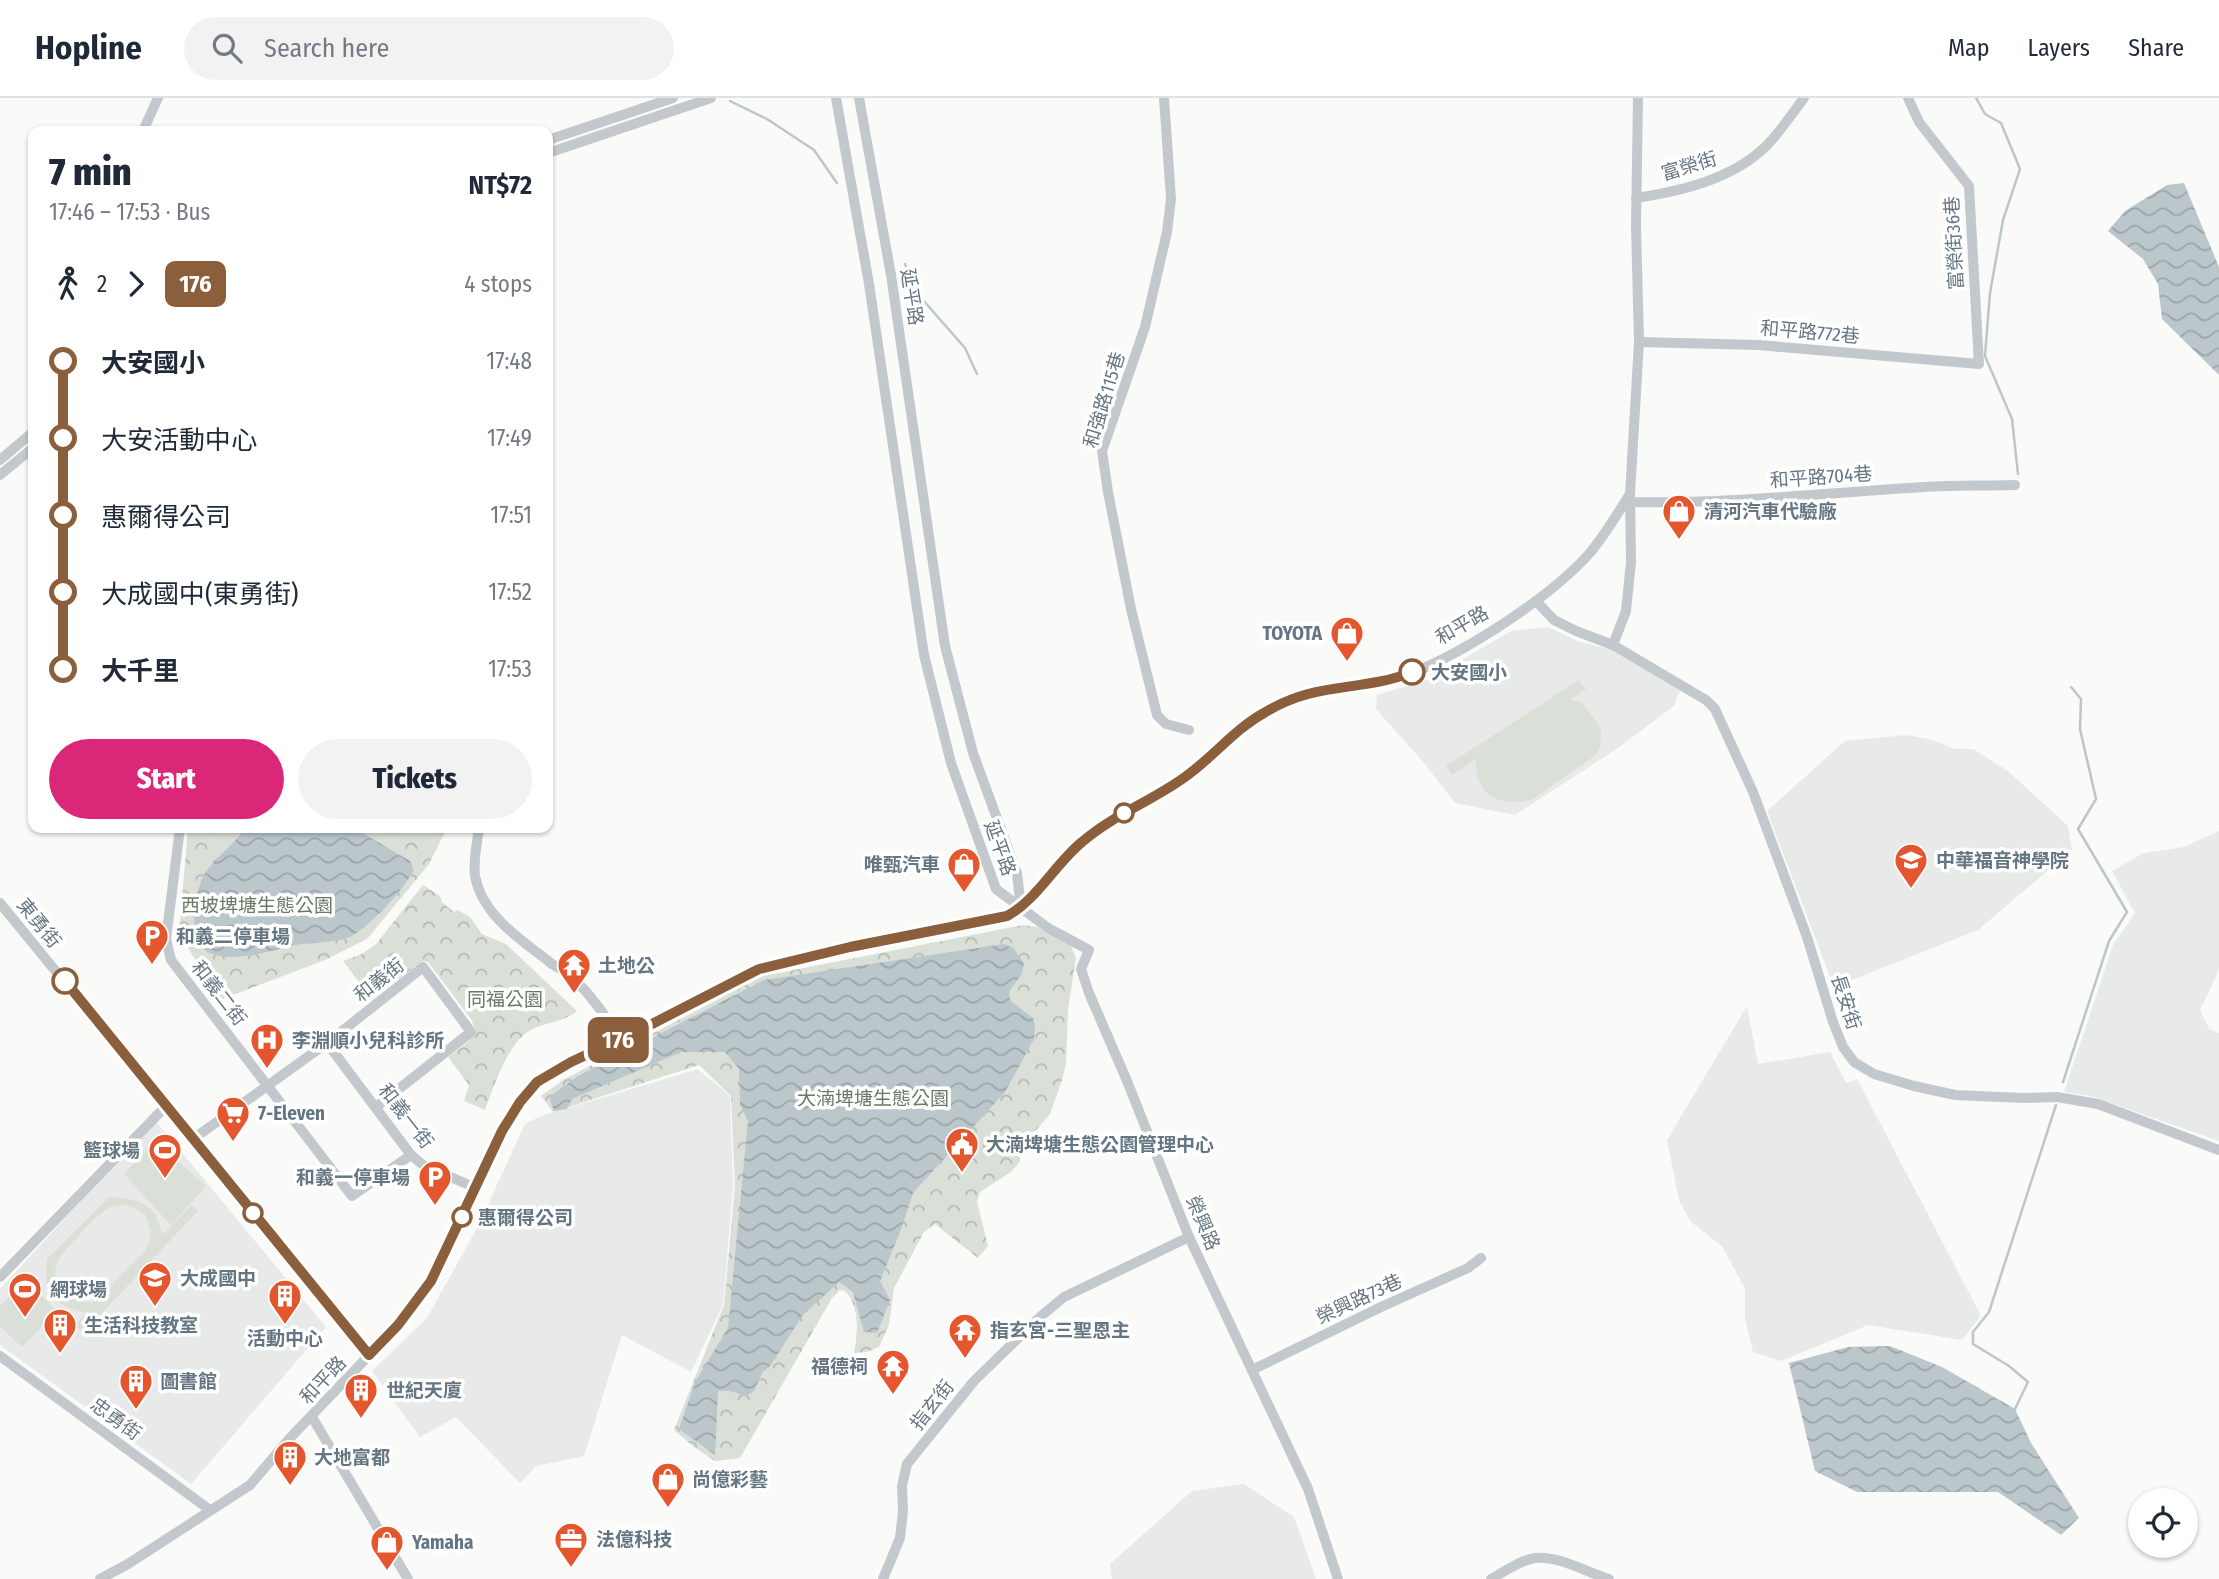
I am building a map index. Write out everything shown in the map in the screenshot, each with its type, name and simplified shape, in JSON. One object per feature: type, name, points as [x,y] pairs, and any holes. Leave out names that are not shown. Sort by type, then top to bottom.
[{"type":"street","points":[[145,126],[158,98]]},
{"type":"street","points":[[553,138],[653,101],[673,98]]},
{"type":"street","points":[[553,151],[711,98]]},
{"type":"street","name":"延平路","points":[[836,98],[869,284],[922,643],[932,692],[951,763],[996,889],[1021,909]]},
{"type":"street","name":"延平路","points":[[859,98],[891,275],[945,646],[973,753],[1017,873],[1021,909]]},
{"type":"street","name":"和強路115巷","points":[[1164,98],[1171,199],[1167,232],[1145,327],[1102,451],[1131,609],[1157,715],[1166,724],[1189,730]]},
{"type":"street","points":[[1536,601],[1554,620],[1613,645],[1626,611],[1629,593],[1630,498],[1639,342],[1636,198],[1638,98]]},
{"type":"street","name":"富榮街","points":[[1636,198],[1663,194],[1723,176],[1742,166],[1763,149],[1804,98]]},
{"type":"street","name":"富榮街36巷","points":[[1909,98],[1919,122],[1969,186],[1979,364]]},
{"type":"street","points":[[653,101],[660,115]]},
{"type":"street","name":"和平路772巷","points":[[1639,342],[1758,345],[1979,364]]},
{"type":"street","points":[[0,460],[28,436]]},
{"type":"street","points":[[0,475],[28,452]]},
{"type":"street","name":"和平路704巷","points":[[1630,498],[1674,503],[1790,498],[1926,487],[2015,485]]},
{"type":"street","name":"和平路","points":[[100,1579],[128,1564],[250,1485],[290,1438],[398,1325],[431,1281],[502,1131],[520,1102],[537,1082],[571,1062],[759,969],[850,947],[1007,916],[1021,909],[1066,856],[1084,840],[1102,826],[1158,796],[1188,775],[1261,714],[1307,694],[1407,674],[1471,642],[1536,601],[1589,554],[1630,498]]},
{"type":"street","name":"長安街","points":[[1613,645],[1706,700],[1715,709],[1753,792],[1807,937],[1833,1022],[1843,1047],[1854,1062],[1874,1074],[1955,1095],[2077,1099],[2098,1104],[2219,1150]]},
{"type":"street","name":"和義二街","points":[[179,833],[166,939],[171,960],[352,1196],[411,1155]]},
{"type":"street","points":[[479,833],[475,874],[484,902],[495,916],[552,964],[562,969],[597,1004],[621,1039]]},
{"type":"street","name":"東勇街","points":[[0,903],[369,1355]]},
{"type":"street","name":"榮興路","points":[[1021,909],[1048,928],[1089,950],[1082,969],[1089,993],[1189,1237],[1308,1489],[1338,1579]]},
{"type":"street","name":"和義街","points":[[193,1139],[327,1043],[423,967],[471,1032],[376,1107]]},
{"type":"street","name":"和義一街","points":[[327,1043],[411,1155],[423,1165],[476,1188]]},
{"type":"street","points":[[0,1277],[4,1266],[166,1106]]},
{"type":"street","name":"指玄街","points":[[883,1579],[900,1538],[902,1486],[907,1464],[974,1381],[1064,1297],[1189,1237]]},
{"type":"street","name":"榮興路73巷","points":[[1252,1370],[1468,1268],[1481,1258]]},
{"type":"street","name":"忠勇街","points":[[0,1356],[210,1510]]},
{"type":"street","points":[[312,1417],[408,1579]]},
{"type":"street","points":[[1491,1579],[1534,1558],[1554,1559],[1609,1579]]},
{"type":"shaded area","name":"大安國小","points":[[1548,627],[1580,642],[1610,649],[1680,690],[1674,706],[1618,748],[1515,815],[1455,803],[1376,709],[1377,695],[1430,679],[1511,631]]},
{"type":"shaded area","name":"中華福音神學院","points":[[1906,735],[1929,739],[1955,749],[1973,749],[2008,771],[2068,826],[2072,850],[1978,930],[1834,987],[1767,811],[1845,741]]},
{"type":"shaded area","points":[[2219,831],[2219,970],[2200,1010],[2209,1029],[2219,1033],[2219,1141],[2091,1096],[2064,1092],[2113,945],[2135,913],[2112,871],[2144,853],[2184,847]]},
{"type":"shaded area","points":[[1747,1006],[1758,1064],[1830,1052],[1846,1083],[1857,1079],[1979,1312],[1980,1317],[1962,1340],[1868,1325],[1781,1361],[1753,1352],[1745,1319],[1745,1289],[1722,1246],[1691,1222],[1679,1200],[1667,1140]]},
{"type":"shaded area","points":[[698,1069],[730,1096],[733,1186],[723,1305],[691,1372],[622,1335],[584,1456],[536,1466],[520,1483],[456,1417],[420,1437],[372,1371],[427,1318],[477,1228],[525,1124],[541,1116]]},
{"type":"shaded area","name":"大成國中","points":[[155,1120],[326,1327],[191,1484],[0,1345],[0,1289]]},
{"type":"shaded area","points":[[1244,1484],[1294,1517],[1316,1579],[1112,1579],[1110,1564],[1192,1491]]},
{"type":"green space","points":[[1579,680],[1586,689],[1570,700],[1581,702],[1598,724],[1601,731],[1600,748],[1596,755],[1533,799],[1521,802],[1500,800],[1484,790],[1479,782],[1476,759],[1452,775],[1446,766]]},
{"type":"green space","name":"西坡埤塘生態公園","points":[[188,833],[444,833],[429,864],[367,939],[325,960],[220,1000],[179,933]]},
{"type":"green space","name":"同福公園","points":[[423,885],[440,896],[442,902],[454,912],[458,910],[470,917],[482,934],[506,944],[577,1011],[523,1035],[509,1054],[485,1110],[464,1101],[469,1085],[448,1057],[468,1042],[476,1031],[471,1019],[428,962],[423,961],[372,999],[343,961],[362,954],[376,944]]},
{"type":"green space","name":"大湳埤塘生態公園","points":[[1023,925],[1037,927],[1071,946],[1076,958],[1068,1009],[1066,1064],[1050,1114],[1020,1149],[1020,1161],[1011,1172],[980,1192],[977,1202],[988,1246],[978,1258],[935,1224],[924,1232],[894,1288],[889,1325],[879,1347],[867,1352],[854,1353],[857,1329],[855,1312],[850,1297],[840,1290],[832,1298],[740,1458],[715,1461],[674,1430],[724,1305],[735,1186],[731,1096],[699,1065],[553,1112],[541,1096],[563,1080],[763,976]]},
{"type":"green space","name":"籃球場","points":[[155,1141],[206,1186],[171,1225],[124,1174]]},
{"type":"green space","points":[[109,1197],[137,1201],[151,1209],[162,1235],[192,1205],[198,1211],[84,1332],[75,1326],[86,1312],[58,1302],[49,1289],[46,1280],[47,1259]],"holes":[[[124,1205],[146,1216],[151,1231],[145,1251],[95,1302],[69,1297],[58,1285],[55,1277],[59,1259],[90,1223],[108,1208]]]},
{"type":"green space","name":"網球場","points":[[25,1280],[57,1311],[22,1347],[0,1326],[0,1306]]},
{"type":"water","points":[[2184,183],[2219,267],[2219,375],[2162,319],[2158,284],[2143,259],[2108,231],[2125,211],[2167,185]]},
{"type":"water","name":"西坡埤塘生態公園","points":[[362,833],[410,861],[414,870],[386,906],[352,936],[252,955],[220,956],[203,948],[198,940],[195,908],[205,874],[240,835]]},
{"type":"water","name":"大湳埤塘生態公園","points":[[1004,944],[1013,948],[1024,963],[1022,974],[1010,990],[1009,997],[1033,1018],[1034,1039],[1005,1092],[913,1193],[880,1281],[890,1300],[877,1333],[864,1332],[853,1292],[839,1282],[802,1316],[771,1365],[762,1373],[754,1391],[746,1396],[730,1391],[718,1391],[715,1455],[679,1429],[695,1382],[728,1328],[748,1121],[740,1105],[739,1069],[725,1052],[681,1052],[572,1099],[567,1109],[554,1111],[549,1097],[578,1076],[764,980]]},
{"type":"water","points":[[1890,1346],[1942,1367],[2015,1409],[2031,1443],[2079,1518],[2061,1535],[1998,1492],[1857,1492],[1815,1471],[1789,1363],[1848,1347]]},
{"type":"waterway","points":[[1976,98],[1985,114],[2001,123],[2020,169],[2003,220],[1990,293],[1985,356],[2012,419],[2018,474]]},
{"type":"waterway","points":[[730,101],[767,119],[814,150],[837,183]]},
{"type":"waterway","points":[[905,264],[915,291],[965,348],[977,374]]},
{"type":"waterway","points":[[2063,1082],[2109,941],[2127,912],[2078,829],[2096,799],[2080,729],[2081,699],[2071,687]]},
{"type":"waterway","points":[[2015,1409],[2028,1382],[2009,1366],[1973,1344],[1973,1332],[1989,1312],[2056,1105]]},
{"type":"bus line","name":"176","points":[[65,981],[369,1355],[398,1325],[431,1281],[502,1131],[520,1102],[537,1082],[554,1070],[759,969],[850,947],[1007,916],[1021,909],[1066,856],[1084,840],[1102,826],[1158,796],[1188,775],[1261,714],[1307,694],[1397,678],[1412,672]]},
{"type":"place","name":"清河汽車代驗廠","points":[[1679,541]]},
{"type":"place","name":"TOYOTA","points":[[1347,663]]},
{"type":"place","name":"大安國小","points":[[1412,672]]},
{"type":"place","name":"中華福音神學院","points":[[1911,890]]},
{"type":"place","name":"唯甄汽車","points":[[964,894]]},
{"type":"place","name":"和義二停車場","points":[[152,966]]},
{"type":"place","name":"土地公","points":[[574,995]]},
{"type":"place","name":"李淵順小兒科診所","points":[[267,1070]]},
{"type":"place","name":"7-Eleven","points":[[233,1143]]},
{"type":"place","name":"大湳埤塘生態公園管理中心","points":[[962,1174]]},
{"type":"place","name":"籃球場","points":[[165,1180]]},
{"type":"place","name":"和義一停車場","points":[[435,1207]]},
{"type":"place","name":"惠爾得公司","points":[[462,1217]]},
{"type":"place","name":"大成國中","points":[[155,1308]]},
{"type":"place","name":"網球場","points":[[25,1319]]},
{"type":"place","name":"活動中心","points":[[285,1326]]},
{"type":"place","name":"生活科技教室","points":[[60,1355]]},
{"type":"place","name":"指玄宮-三聖恩主","points":[[965,1360]]},
{"type":"place","name":"福德祠","points":[[893,1396]]},
{"type":"place","name":"圖書館","points":[[136,1411]]},
{"type":"place","name":"世紀天廈","points":[[361,1420]]},
{"type":"place","name":"大地富都","points":[[290,1487]]},
{"type":"place","name":"尚億彩藝","points":[[668,1509]]},
{"type":"place","name":"法億科技","points":[[571,1569]]},
{"type":"place","name":"Yamaha","points":[[387,1572]]}]
